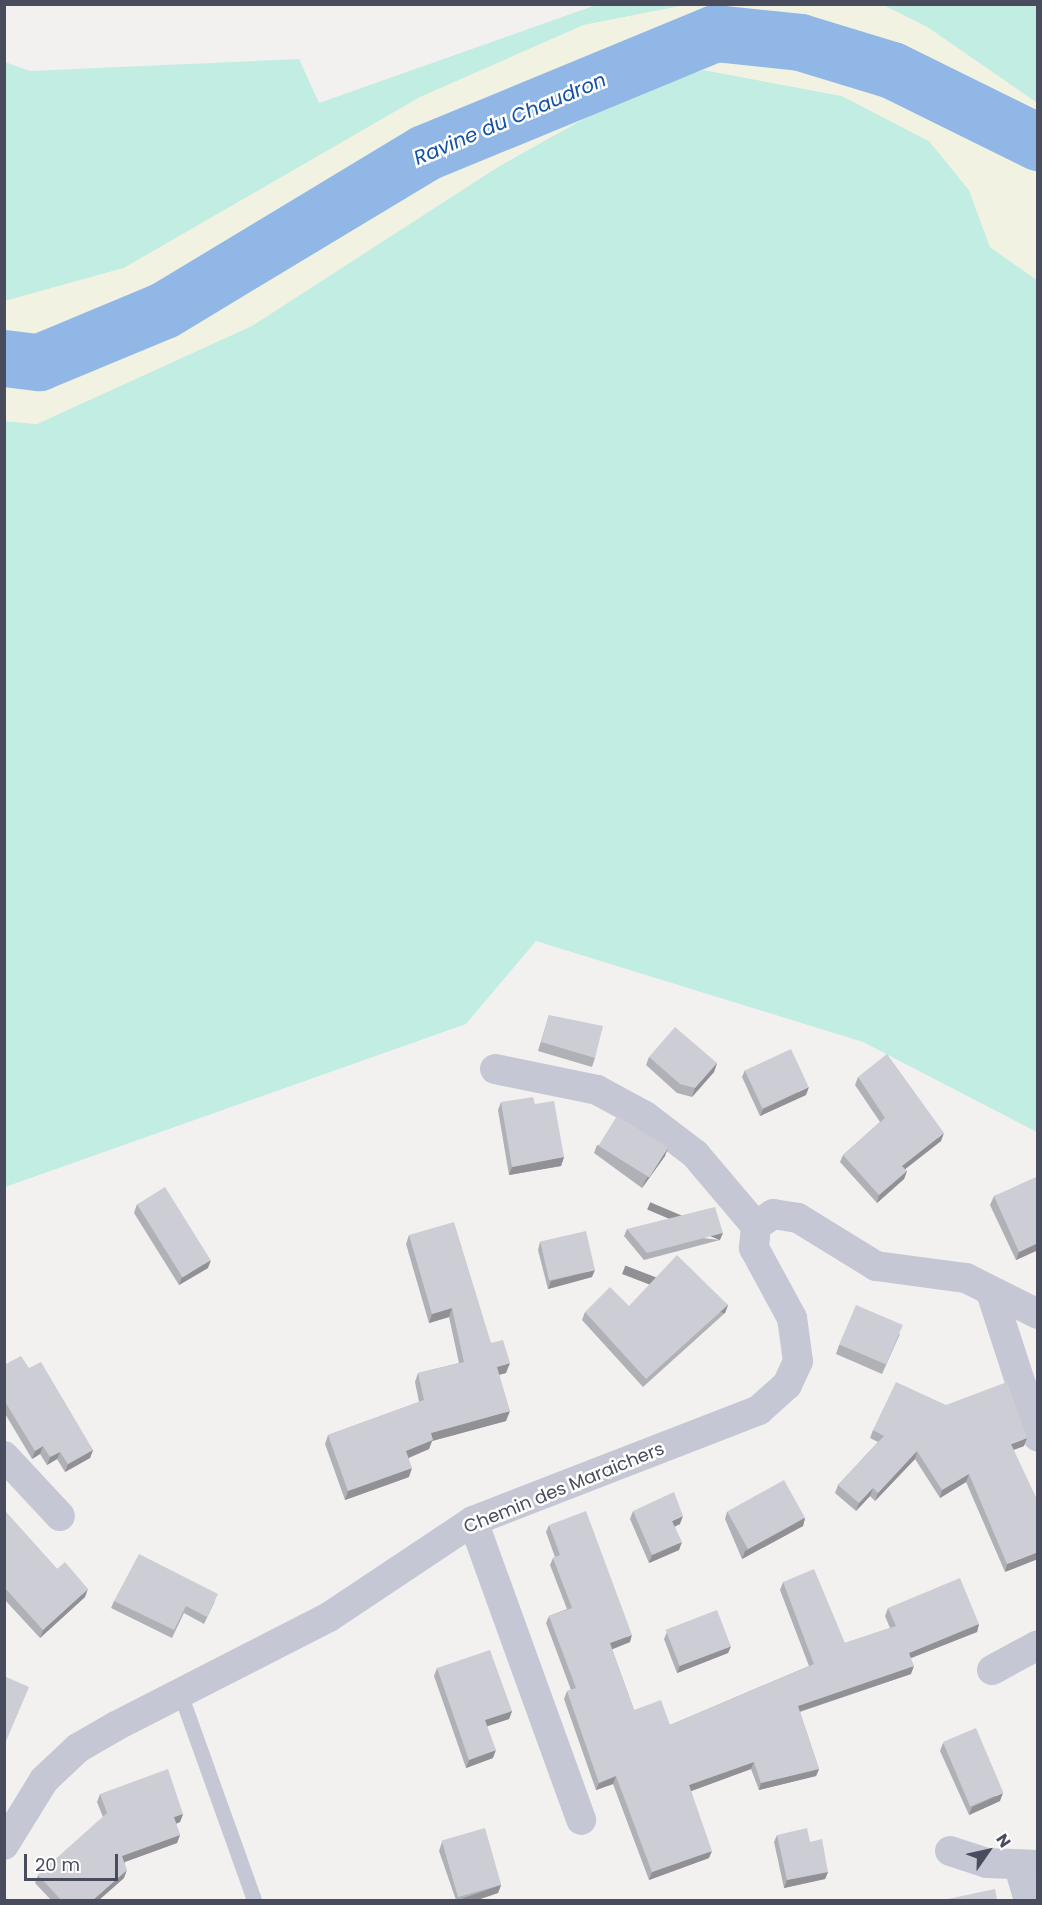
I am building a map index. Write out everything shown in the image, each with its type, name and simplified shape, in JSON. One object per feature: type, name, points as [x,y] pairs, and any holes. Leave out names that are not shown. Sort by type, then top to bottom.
[{"type":"street","points":[[495,1069],[597,1090],[645,1116],[695,1154],[756,1226],[773,1214],[798,1218],[876,1266],[966,1278],[1038,1314]]},
{"type":"street","name":"Chemin des Maraichers","points":[[4,1845],[44,1780],[78,1748],[329,1617],[473,1521],[759,1410],[787,1385],[798,1361],[792,1318],[754,1248],[756,1226]]},
{"type":"street","points":[[991,1292],[1038,1437]]},
{"type":"street","points":[[4,1456],[60,1516]]},
{"type":"street","points":[[473,1521],[580,1820]]},
{"type":"street","points":[[992,1670],[1038,1645]]},
{"type":"street","points":[[950,1851],[1028,1866],[1029,1900]]},
{"type":"lane","points":[[180,1694],[254,1900]]},
{"type":"green space","points":[[596,5],[686,5],[584,25],[421,97],[124,268],[5,301],[5,62],[30,71],[299,59],[319,103]]},
{"type":"green space","points":[[883,5],[1037,5],[1037,103],[927,27]]},
{"type":"green space","points":[[704,70],[842,96],[929,141],[969,190],[990,247],[1037,280],[1037,1132],[863,1042],[536,941],[466,1024],[5,1187],[4,421],[37,424],[643,86]]},
{"type":"sand","points":[[686,5],[883,5],[927,27],[1037,103],[1037,280],[990,247],[969,190],[929,141],[842,96],[704,70],[643,86],[512,158],[252,326],[37,424],[5,421],[5,301],[124,268],[420,97],[584,25]]},
{"type":"building","points":[[549,1015],[603,1026],[595,1058],[541,1042]]},
{"type":"building","points":[[675,1027],[717,1063],[695,1088],[680,1084],[649,1057]]},
{"type":"building","points":[[791,1049],[809,1087],[763,1109],[745,1071]]},
{"type":"building","points":[[887,1054],[944,1133],[902,1166],[907,1171],[879,1195],[843,1155],[885,1118],[858,1077]]},
{"type":"building","points":[[533,1097],[535,1104],[554,1101],[564,1157],[512,1167],[501,1102]]},
{"type":"building","points":[[617,1116],[668,1148],[649,1177],[598,1146]]},
{"type":"building","points":[[1036,1177],[1038,1181],[1038,1243],[1019,1252],[994,1196]]},
{"type":"building","points":[[165,1187],[211,1260],[183,1277],[137,1204]]},
{"type":"building","points":[[715,1207],[723,1233],[647,1253],[627,1229]]},
{"type":"building","points":[[454,1222],[491,1343],[503,1340],[510,1363],[497,1367],[510,1411],[431,1433],[433,1440],[406,1451],[412,1468],[348,1491],[328,1435],[424,1400],[418,1373],[464,1362],[452,1308],[432,1314],[409,1235]]},
{"type":"building","points":[[586,1231],[595,1270],[549,1281],[540,1242]]},
{"type":"building","points":[[677,1255],[728,1305],[646,1379],[585,1312],[610,1287],[629,1306]]},
{"type":"building","points":[[856,1305],[903,1325],[886,1365],[839,1345]]},
{"type":"building","points":[[21,1356],[29,1368],[41,1362],[93,1450],[68,1464],[60,1452],[50,1457],[43,1446],[35,1451],[4,1400],[4,1365]]},
{"type":"building","points":[[896,1382],[946,1405],[1007,1382],[1027,1438],[1011,1444],[1038,1502],[1038,1552],[1007,1564],[969,1474],[942,1490],[917,1451],[878,1493],[873,1488],[859,1503],[838,1485],[884,1436],[873,1430]]},
{"type":"building","points":[[784,1480],[805,1518],[748,1549],[727,1512]]},
{"type":"building","points":[[674,1492],[683,1516],[672,1521],[682,1542],[652,1555],[633,1511]]},
{"type":"building","points":[[4,1510],[57,1569],[65,1562],[88,1589],[43,1630],[4,1587]]},
{"type":"building","points":[[586,1511],[632,1635],[610,1643],[634,1710],[661,1700],[670,1725],[814,1664],[783,1582],[814,1569],[845,1643],[896,1626],[888,1608],[960,1578],[979,1624],[909,1653],[914,1666],[798,1706],[819,1769],[761,1783],[754,1762],[689,1785],[712,1851],[652,1872],[616,1776],[599,1783],[567,1691],[576,1688],[549,1616],[572,1608],[553,1558],[560,1555],[549,1525]]},
{"type":"building","points":[[139,1554],[218,1594],[207,1617],[186,1606],[174,1630],[114,1601]]},
{"type":"building","points":[[717,1610],[731,1646],[680,1666],[666,1630]]},
{"type":"building","points":[[490,1650],[512,1711],[485,1720],[496,1750],[469,1760],[437,1668]]},
{"type":"building","points":[[4,1676],[29,1687],[4,1746]]},
{"type":"building","points":[[976,1728],[1003,1792],[970,1807],[943,1742]]},
{"type":"building","points":[[168,1769],[183,1814],[174,1817],[180,1835],[122,1856],[127,1870],[93,1900],[61,1900],[38,1875],[107,1813],[100,1794]]},
{"type":"building","points":[[485,1828],[501,1885],[458,1897],[442,1840]]},
{"type":"building","points":[[807,1828],[810,1842],[822,1839],[828,1872],[787,1880],[777,1835]]},
{"type":"building","points":[[995,1889],[997,1899],[1012,1900],[943,1900]]},
{"type":"waterway","name":"Ravine du Chaudron","points":[[4,358],[39,362],[164,310],[424,153],[715,33],[800,42],[892,70],[1038,142]]}]
